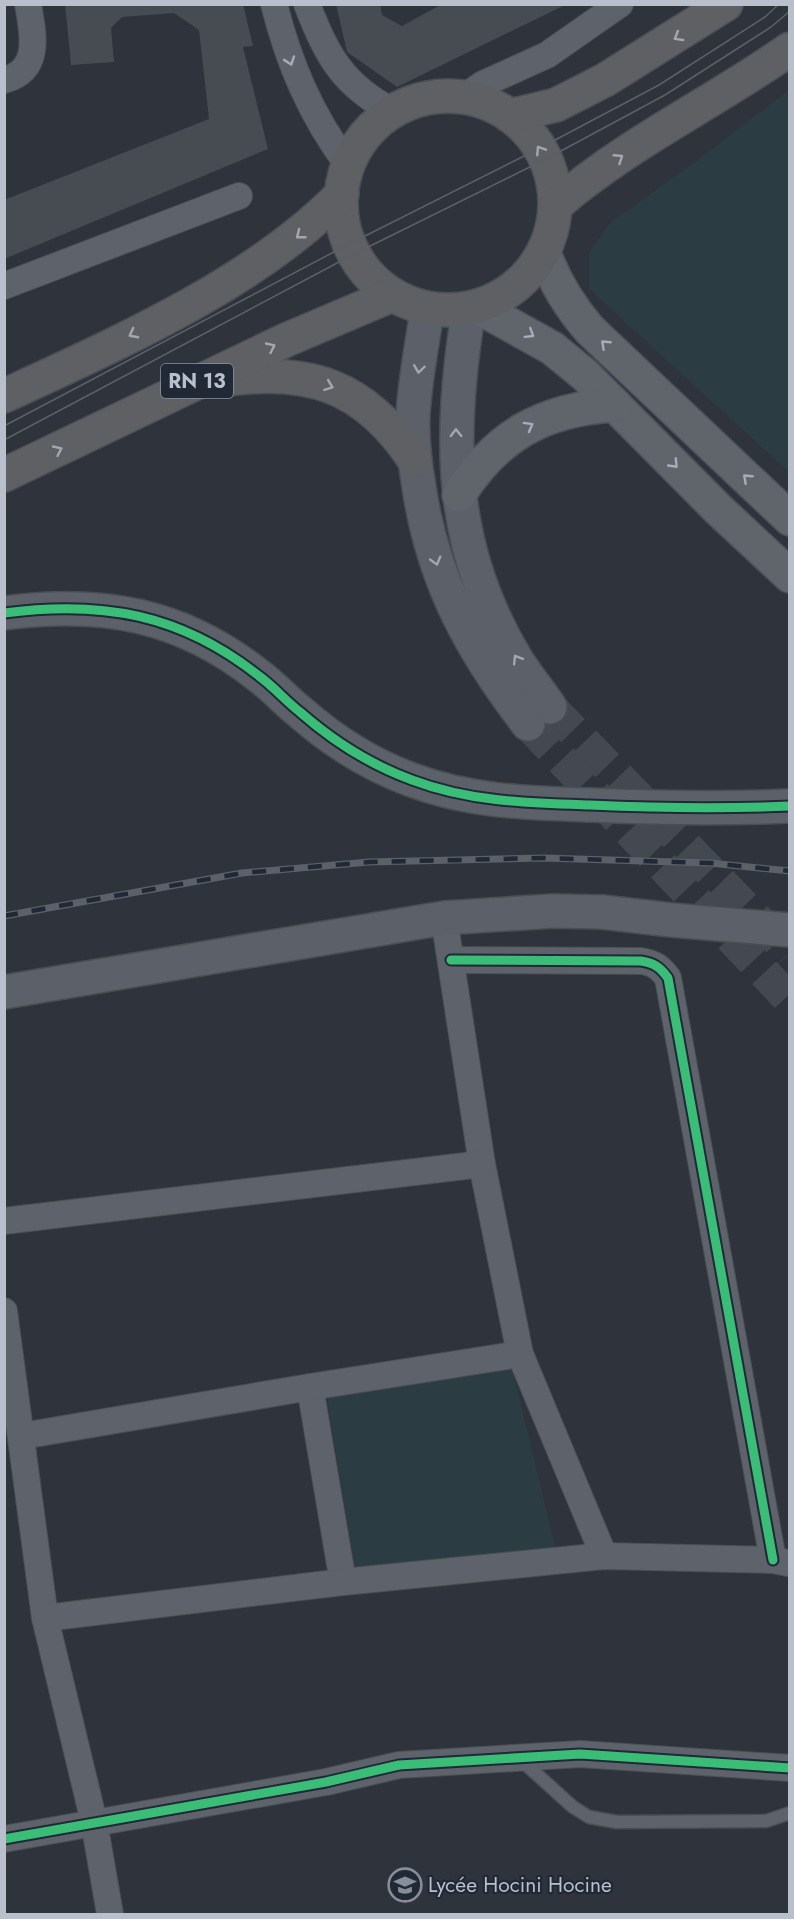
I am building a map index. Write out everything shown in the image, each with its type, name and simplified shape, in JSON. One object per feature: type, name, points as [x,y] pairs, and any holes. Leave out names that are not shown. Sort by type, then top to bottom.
[{"type":"highway","points":[[510,116],[556,105],[605,80],[726,4]]},
{"type":"highway","points":[[555,205],[590,177],[748,78],[789,49]]},
{"type":"highway","points":[[439,96],[464,97],[484,102],[510,116],[524,127],[546,159],[553,182],[555,205],[552,230],[544,253],[527,277],[505,295],[473,308],[427,311],[392,295],[369,275],[354,255],[341,216],[345,180],[358,144],[373,126],[392,111],[414,100],[439,96]]},
{"type":"highway","points":[[4,396],[133,335],[236,277],[313,224],[345,180]]},
{"type":"highway","name":"RN 13","points":[[4,475],[286,340],[392,295]]},
{"type":"highway","points":[[189,385],[249,376],[277,375],[305,378],[332,387],[357,399],[380,417],[399,438],[415,462]]},
{"type":"main road","points":[[544,253],[554,282],[570,307],[590,330],[789,519]]},
{"type":"main road","points":[[473,308],[516,326],[552,348],[585,375],[789,576]]},
{"type":"main road","points":[[459,495],[473,473],[512,435],[561,412],[615,405]]},
{"type":"street","points":[[4,80],[21,73],[31,60],[34,45],[28,4]]},
{"type":"street","points":[[274,4],[296,79],[330,140],[345,180]]},
{"type":"street","points":[[307,4],[329,55],[345,79],[367,98],[392,111]]},
{"type":"street","points":[[464,97],[483,84],[547,55],[620,4]]},
{"type":"street","points":[[4,286],[239,196]]},
{"type":"street","points":[[427,311],[413,416],[415,462],[424,519],[440,575],[462,628],[492,678],[539,716],[516,659],[489,608],[470,553],[459,495],[455,415],[473,308]]},
{"type":"street","points":[[4,613],[77,607],[115,610],[188,631],[222,648],[261,677],[326,734],[353,751],[411,780],[442,790],[506,802],[686,809],[789,806]]},
{"type":"street","points":[[4,992],[444,918],[563,911],[602,912],[789,930]]},
{"type":"street","points":[[444,918],[482,1164],[520,1354],[604,1556]]},
{"type":"street","points":[[45,1618],[343,1582],[604,1556],[784,1556],[668,978],[652,963],[641,961],[451,960]]},
{"type":"street","points":[[4,1221],[482,1164]]},
{"type":"street","points":[[4,1311],[45,1618],[93,1822],[110,1914]]},
{"type":"street","points":[[22,1436],[520,1354]]},
{"type":"street","points":[[310,1387],[343,1582]]},
{"type":"street","points":[[4,1839],[326,1782],[399,1765],[580,1754],[789,1768]]},
{"type":"lane","points":[[520,1759],[573,1807],[589,1817],[617,1822],[766,1821],[789,1813]]},
{"type":"shaded area","points":[[789,90],[789,472],[589,289],[589,252],[611,222],[687,168]]},
{"type":"shaded area","points":[[511,1363],[556,1551],[356,1573],[326,1392]]},
{"type":"building","points":[[65,4],[243,4],[253,46],[243,47],[268,149],[4,259],[4,200],[209,119],[199,30],[174,13],[122,17],[111,28],[114,62],[71,65]]},
{"type":"building","points":[[336,4],[380,4],[382,15],[402,26],[442,4],[567,4],[397,87],[347,52]]},
{"type":"tunnel","points":[[550,707],[790,953]]},
{"type":"tunnel","points":[[528,724],[790,1000]]},
{"type":"tram line","points":[[4,426],[349,244],[659,85],[765,17],[779,4]]},
{"type":"tram line","points":[[4,440],[354,254],[546,159],[665,95],[771,27],[790,11]]},
{"type":"railway","points":[[4,916],[242,873],[369,862],[544,858],[710,863],[790,871]]},
{"type":"cycle path","points":[[4,613],[40,609],[107,611],[139,616],[170,625],[230,655],[264,680],[313,723],[353,751],[397,774],[456,793],[522,802],[640,807],[790,806]]},
{"type":"cycle path","points":[[451,960],[641,961],[656,966],[668,978],[773,1560]]},
{"type":"cycle path","points":[[4,1839],[326,1782],[399,1765],[580,1754],[790,1768]]},
{"type":"place","name":"Lycée Hocini Hocine","points":[[405,1885]]}]
